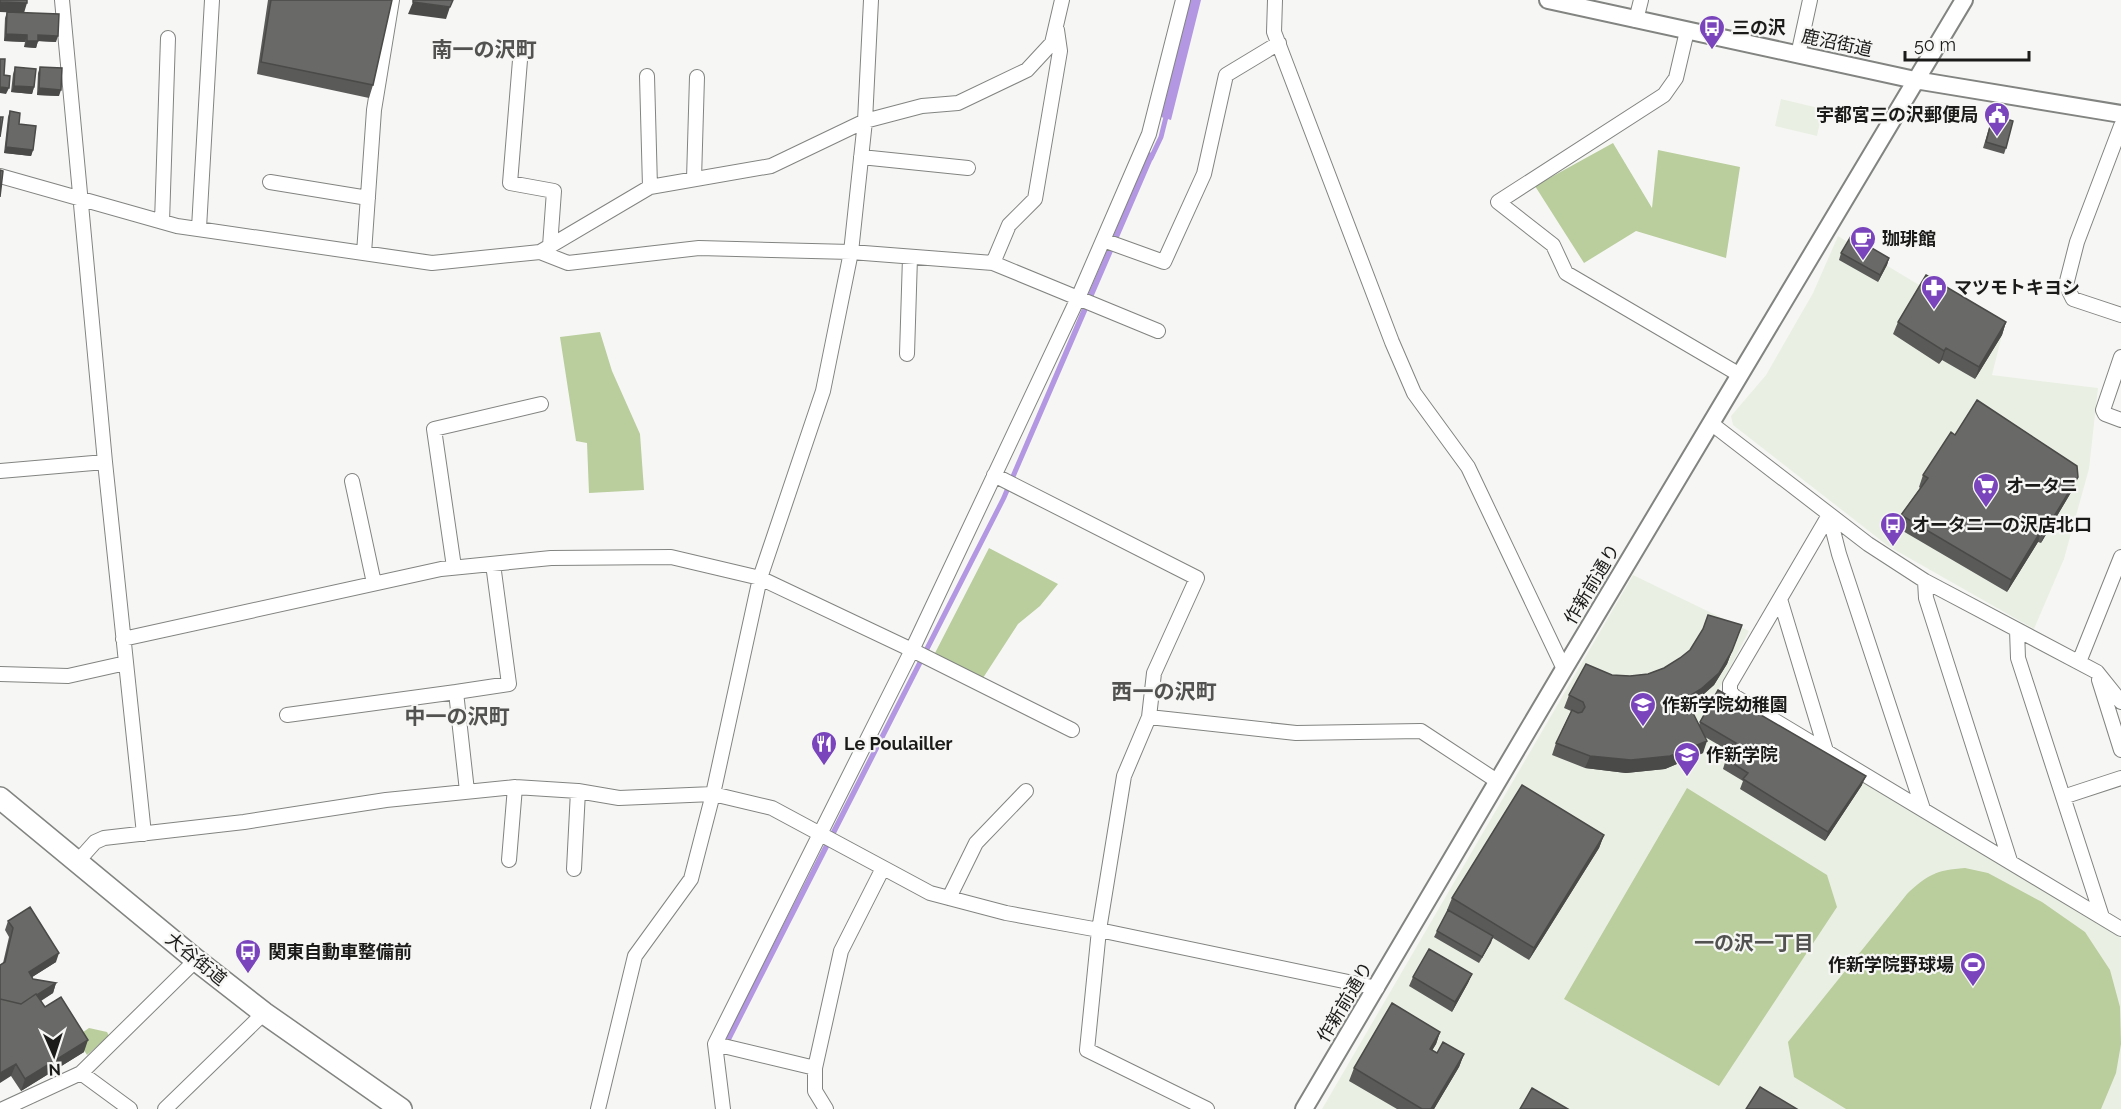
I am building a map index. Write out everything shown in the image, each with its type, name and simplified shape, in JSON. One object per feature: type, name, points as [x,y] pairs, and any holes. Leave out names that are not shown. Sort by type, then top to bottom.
[{"type":"main road","name":"大谷街道","points":[[0,798],[196,960],[264,1013],[401,1109]]},
{"type":"street","points":[[62,0],[79,199],[144,834]]},
{"type":"street","points":[[199,228],[213,0]]},
{"type":"street","points":[[364,253],[374,110],[392,0]]},
{"type":"street","points":[[598,1109],[635,956],[691,879],[713,794],[760,578],[823,391],[851,252],[866,121],[871,0]]},
{"type":"street","points":[[0,176],[162,222],[432,263],[545,249],[650,187],[771,166],[866,121],[922,106],[958,103],[1027,70],[1052,43],[1062,0]]},
{"type":"street","points":[[723,1109],[715,1044],[912,650],[1078,298],[1149,134],[1183,0]]},
{"type":"street","points":[[1275,0],[1274,32],[1392,342],[1414,393],[1468,467],[1564,669]]},
{"type":"street","name":"鹿沼街道","points":[[1548,0],[1915,80],[2121,114]]},
{"type":"street","points":[[1636,20],[1641,0]]},
{"type":"street","points":[[1798,55],[1810,0]]},
{"type":"street","name":"作新前通り","points":[[1304,1109],[1497,781],[1964,0]]},
{"type":"street","points":[[993,263],[1009,225],[1035,199],[1060,51],[1056,24]]},
{"type":"street","points":[[1687,31],[1676,78],[1664,94],[1498,202],[1553,245],[1566,273],[1740,375]]},
{"type":"street","points":[[162,222],[168,38]]},
{"type":"street","points":[[1103,240],[1164,262],[1204,174],[1227,75],[1279,43]]},
{"type":"street","points":[[521,48],[510,183],[554,191],[545,249]]},
{"type":"street","points":[[647,76],[650,187]]},
{"type":"street","points":[[694,179],[698,77]]},
{"type":"street","points":[[2121,126],[2077,242],[2066,285],[2073,299],[2121,315]]},
{"type":"street","points":[[861,158],[968,168]]},
{"type":"street","points":[[270,182],[368,198]]},
{"type":"street","points":[[545,249],[568,263],[699,248],[851,252],[993,263],[1158,331]]},
{"type":"street","points":[[907,354],[910,257]]},
{"type":"street","points":[[2121,357],[2103,410],[2105,414],[2121,420]]},
{"type":"street","points":[[454,567],[434,429],[541,404]]},
{"type":"street","points":[[1712,424],[1868,544],[1925,582],[2097,672],[2120,699]]},
{"type":"street","points":[[0,471],[105,462]]},
{"type":"street","points":[[994,475],[1197,578],[1154,673],[1149,717],[1124,776],[1099,930],[1088,1050],[1207,1109]]},
{"type":"street","points":[[352,481],[374,583]]},
{"type":"street","points":[[1829,515],[1730,684],[1730,691],[1734,696],[2121,929]]},
{"type":"street","points":[[1829,515],[1839,554],[1923,809]]},
{"type":"street","points":[[123,639],[454,567],[551,558],[671,557],[760,578],[912,650],[1072,730]]},
{"type":"street","points":[[2079,662],[2120,561]]},
{"type":"street","points":[[287,715],[509,684],[493,564]]},
{"type":"street","points":[[1925,582],[1926,598],[2010,861]]},
{"type":"street","points":[[1780,599],[1826,751]]},
{"type":"street","points":[[2017,630],[2018,657],[2103,917]]},
{"type":"street","points":[[0,674],[68,676],[126,663]]},
{"type":"street","points":[[2097,672],[2121,750]]},
{"type":"street","points":[[456,692],[467,791]]},
{"type":"street","points":[[1149,717],[1296,733],[1421,731],[1497,781]]},
{"type":"street","points":[[2063,797],[2121,778]]},
{"type":"street","points":[[78,861],[95,842],[104,838],[467,791],[515,787],[578,791],[619,798],[713,794],[772,808],[930,893],[1006,914],[1099,930],[1377,988]]},
{"type":"street","points":[[509,860],[515,787]]},
{"type":"street","points":[[574,869],[578,791]]},
{"type":"street","points":[[950,898],[976,843],[1026,791]]},
{"type":"street","points":[[826,1109],[815,1091],[815,1068],[841,951],[883,868]]},
{"type":"street","points":[[3,1109],[81,1073],[196,960]]},
{"type":"street","points":[[165,1109],[264,1013]]},
{"type":"street","points":[[715,1044],[815,1068]]},
{"type":"street","points":[[81,1073],[130,1109]]},
{"type":"shaded area","points":[[1190,0],[1201,0],[1171,120],[1161,117]]},
{"type":"shaded area","points":[[1781,99],[1823,109],[1817,136],[1775,126]]},
{"type":"shaded area","points":[[1149,152],[1155,154],[1006,499],[730,1042],[724,1041],[1001,498]]},
{"type":"shaded area","points":[[1838,236],[2002,335],[1992,375],[2098,388],[2089,469],[2064,559],[2034,629],[1888,546],[1733,425],[1731,416],[1766,375],[1813,293]]},
{"type":"shaded area","name":"作新学院","points":[[1633,575],[1749,631],[1717,693],[2001,862],[2121,938],[2121,1109],[1322,1109]]},
{"type":"green space","points":[[1613,143],[1652,208],[1658,150],[1740,167],[1726,258],[1636,231],[1584,263],[1535,186]]},
{"type":"green space","points":[[600,332],[612,371],[640,434],[644,490],[589,493],[587,443],[576,441],[560,337]]},
{"type":"green space","points":[[989,548],[1058,584],[1040,606],[1018,624],[983,678],[935,653]]},
{"type":"green space","points":[[1687,788],[1827,875],[1837,907],[1719,1086],[1564,999]]},
{"type":"green space","name":"作新学院野球場","points":[[1965,868],[1988,873],[2042,902],[2085,932],[2110,970],[2120,1007],[2121,1044],[2116,1073],[2101,1109],[1846,1109],[1794,1077],[1788,1042],[1907,894],[1920,882],[1933,875],[1947,870]]},
{"type":"green space","points":[[89,1028],[107,1032],[109,1036],[87,1055],[76,1037]]},
{"type":"building","points":[[0,0],[27,0],[27,3],[0,2]]},
{"type":"building","points":[[271,0],[392,0],[373,85],[261,62]]},
{"type":"building","points":[[413,0],[453,0],[450,7],[413,2]]},
{"type":"building","points":[[7,12],[59,14],[58,36],[38,35],[38,41],[27,41],[27,35],[6,34]]},
{"type":"building","points":[[0,59],[5,59],[4,75],[10,76],[9,88],[0,87]]},
{"type":"building","points":[[15,67],[36,69],[34,87],[14,86]]},
{"type":"building","points":[[40,67],[62,68],[61,90],[39,88]]},
{"type":"building","points":[[10,111],[20,113],[19,124],[36,126],[33,150],[6,147]]},
{"type":"building","name":"宇都宮三の沢郵便局","points":[[1993,115],[2013,121],[2006,148],[1986,142]]},
{"type":"building","points":[[0,117],[3,117],[0,137]]},
{"type":"building","points":[[0,170],[3,171],[0,197]]},
{"type":"building","name":"珈琲館","points":[[1851,236],[1889,258],[1880,275],[1841,253]]},
{"type":"building","name":"マツモトキヨシ","points":[[1926,275],[2006,322],[1979,367],[1946,348],[1944,351],[1898,322]]},
{"type":"building","name":"オータニ","points":[[1977,400],[2077,466],[2078,477],[2045,531],[2042,529],[2011,580],[1901,515],[1928,478],[1923,475],[1951,432],[1955,435]]},
{"type":"building","name":"作新学院幼稚園","points":[[1708,615],[1742,625],[1732,651],[1719,673],[1701,689],[1681,701],[1678,706],[1680,711],[1684,712],[1691,709],[1707,741],[1670,756],[1631,760],[1590,756],[1556,743],[1572,710],[1578,713],[1582,712],[1585,707],[1583,702],[1569,695],[1586,664],[1612,675],[1630,676],[1648,674],[1664,668],[1690,650],[1703,629]]},
{"type":"building","points":[[1718,690],[1866,776],[1828,832],[1743,779],[1748,773],[1726,759],[1736,743],[1700,722]]},
{"type":"building","points":[[1522,785],[1604,835],[1534,948],[1452,898]]},
{"type":"building","points":[[30,907],[59,953],[29,972],[33,979],[56,983],[21,1004],[0,999],[0,965],[5,962],[13,928],[8,921]]},
{"type":"building","points":[[1448,910],[1493,936],[1482,957],[1437,931]]},
{"type":"building","points":[[1429,949],[1472,974],[1455,1002],[1413,977]]},
{"type":"building","points":[[36,994],[45,1007],[61,997],[88,1040],[25,1079],[16,1064],[0,1073],[0,999],[21,1004]]},
{"type":"building","points":[[1392,1003],[1440,1032],[1430,1049],[1437,1053],[1443,1042],[1464,1054],[1431,1109],[1422,1109],[1354,1068]]},
{"type":"building","points":[[1760,1087],[1797,1109],[1746,1109]]},
{"type":"building","points":[[1532,1088],[1568,1109],[1520,1109]]},
{"type":"waterway","points":[[1151,158],[1161,137],[1167,113]]},
{"type":"place","name":"三の沢","points":[[1712,51]]},
{"type":"place","name":"宇都宮三の沢郵便局","points":[[1997,138]]},
{"type":"place","name":"珈琲館","points":[[1863,262]]},
{"type":"place","name":"マツモトキヨシ","points":[[1934,311]]},
{"type":"place","name":"オータニ","points":[[1986,509]]},
{"type":"place","name":"オータニ一の沢店北口","points":[[1893,548]]},
{"type":"place","name":"作新学院幼稚園","points":[[1643,728]]},
{"type":"place","name":"Le Poulailler","points":[[824,767]]},
{"type":"place","name":"作新学院","points":[[1687,778]]},
{"type":"place","name":"関東自動車整備前","points":[[248,975]]},
{"type":"place","name":"作新学院野球場","points":[[1973,988]]},
{"type":"district","name":"南一の沢町","points":[[484,50]]},
{"type":"district","name":"西一の沢町","points":[[1164,692]]},
{"type":"district","name":"中一の沢町","points":[[457,717]]},
{"type":"district","name":"一の沢一丁目","points":[[1754,943]]}]
